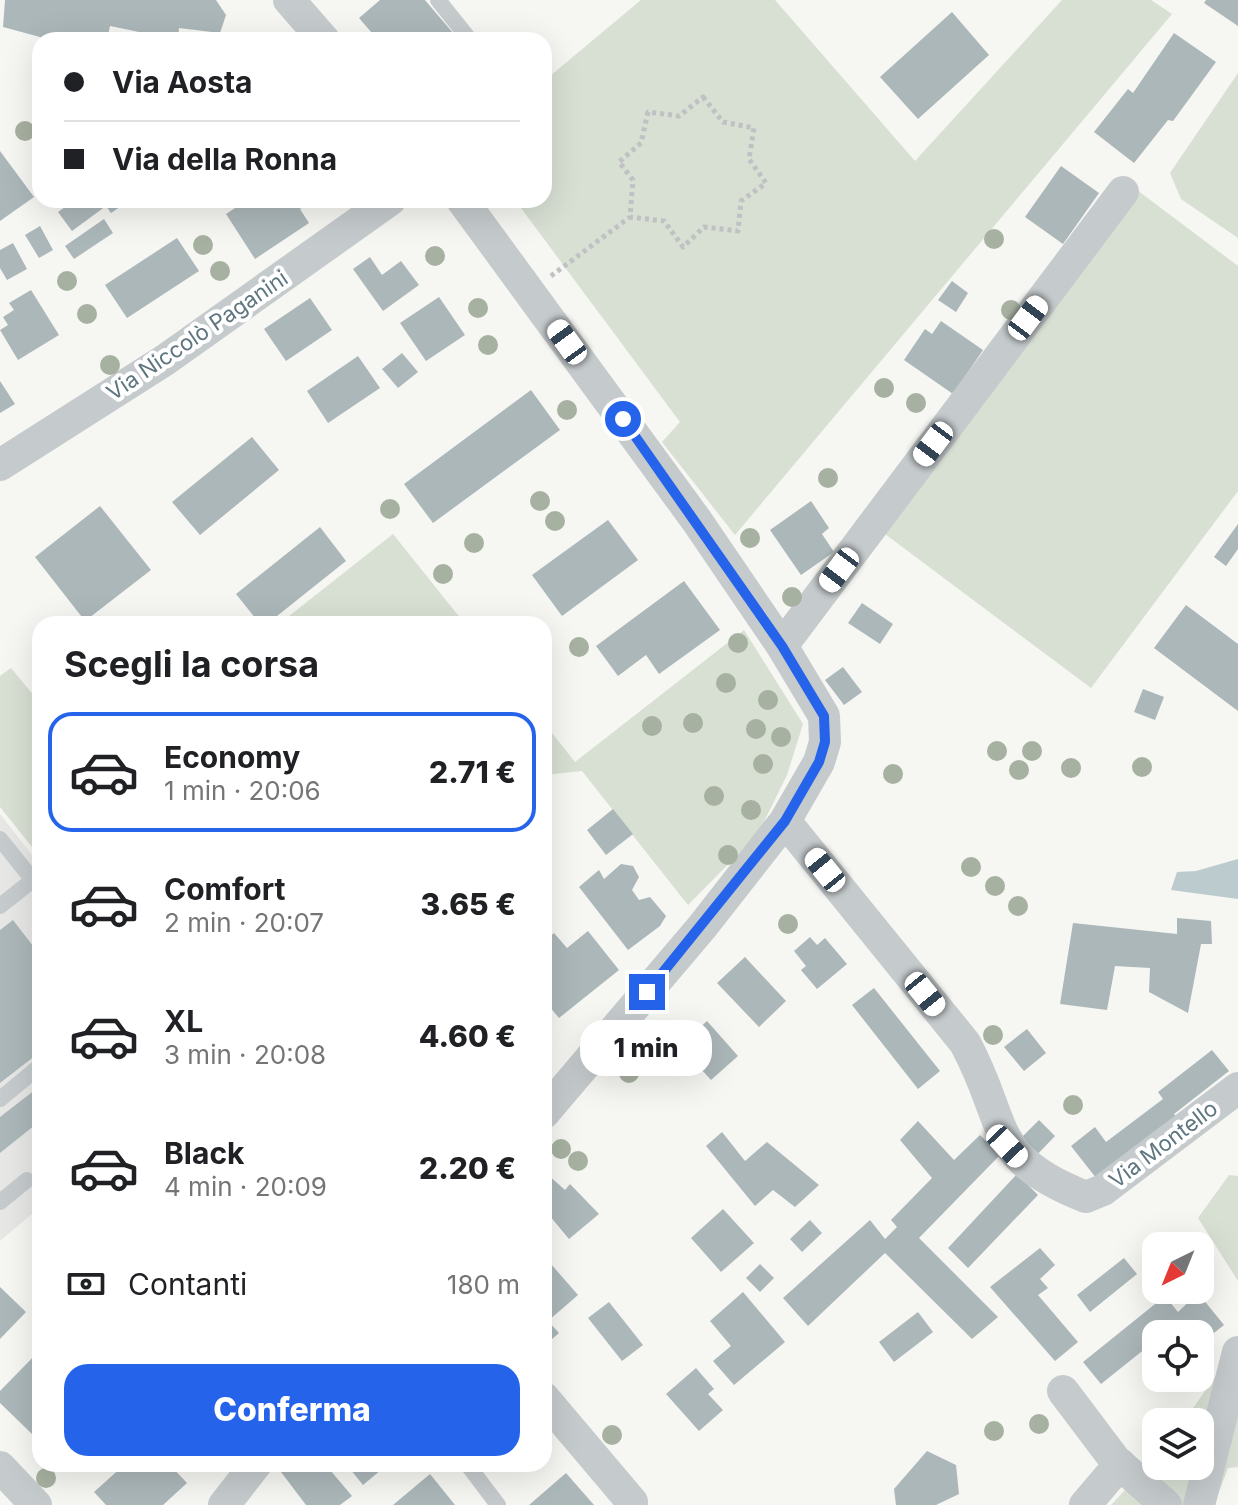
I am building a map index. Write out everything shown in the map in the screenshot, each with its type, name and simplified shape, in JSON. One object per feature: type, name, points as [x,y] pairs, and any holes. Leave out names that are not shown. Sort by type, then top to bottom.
[{"type":"street","points":[[289,0],[317,32]]},
{"type":"street","points":[[782,646],[1123,192]]},
{"type":"street","name":"Via Niccolò Paganini","points":[[0,465],[165,360],[379,208]]},
{"type":"street","points":[[468,208],[697,521],[782,646],[824,716],[825,742],[819,762],[785,821],[702,927],[552,1104]]},
{"type":"street","name":"Via Montello","points":[[785,821],[965,1043],[983,1076],[1007,1146],[1026,1166],[1086,1197],[1103,1190],[1238,1088]]},
{"type":"street","points":[[1199,1505],[1238,1352]]},
{"type":"street","points":[[1063,1391],[1120,1464],[1166,1505]]},
{"type":"street","points":[[552,1407],[632,1502]]},
{"type":"street","points":[[1085,1505],[1120,1464]]},
{"type":"street","points":[[0,1467],[36,1505]]},
{"type":"street","points":[[224,1505],[250,1472]]},
{"type":"lane","points":[[438,0],[464,32]]},
{"type":"lane","points":[[0,839],[32,879]]},
{"type":"lane","points":[[0,906],[32,888]]},
{"type":"lane","points":[[0,1099],[32,1073]]},
{"type":"lane","points":[[0,1202],[27,1180]]},
{"type":"lane","points":[[473,1472],[498,1505]]},
{"type":"path","points":[[530,292],[630,217],[664,221],[683,247],[704,227],[738,231],[741,201],[766,183],[749,159],[754,128],[723,122],[703,97],[679,116],[648,112],[641,143],[619,162],[633,180],[630,217]]},
{"type":"shaded area","points":[[641,0],[775,0],[915,161],[1062,0],[1151,0],[1172,14],[735,535],[662,442],[680,422],[521,208],[552,208],[552,74]]},
{"type":"shaded area","points":[[1238,73],[1238,238],[1181,199],[1170,173]]},
{"type":"shaded area","points":[[1137,190],[1238,266],[1238,491],[1091,688],[881,531]]},
{"type":"shaded area","points":[[393,534],[459,616],[289,616]]},
{"type":"shaded area","points":[[744,630],[803,724],[787,775],[758,834],[688,905],[582,771],[552,774],[552,733],[575,762]]},
{"type":"shaded area","points":[[11,668],[32,693],[32,847],[0,807],[0,676]]},
{"type":"shaded area","points":[[0,814],[32,855],[32,1214],[0,1241]]},
{"type":"shaded area","points":[[1238,859],[1238,899],[1171,890],[1177,872],[1196,871]]},
{"type":"shaded area","points":[[1229,1175],[1238,1176],[1238,1281],[1214,1243],[1214,1232],[1207,1232],[1198,1218]]},
{"type":"shaded area","points":[[1238,1345],[1238,1467],[1228,1468],[1214,1505],[1111,1505],[1142,1472],[1142,1480],[1214,1480],[1214,1408],[1193,1408],[1204,1392],[1214,1392],[1214,1379]]},
{"type":"building","points":[[5,0],[216,0],[226,15],[220,32],[179,28],[179,32],[139,32],[110,26],[109,32],[32,32],[32,35],[3,27]]},
{"type":"building","points":[[380,0],[425,0],[452,32],[371,32],[359,18]]},
{"type":"building","points":[[1206,0],[1238,0],[1238,26],[1204,3]]},
{"type":"building","points":[[952,12],[989,55],[918,119],[880,77]]},
{"type":"building","points":[[1174,33],[1216,62],[1173,121],[1168,120],[1134,163],[1094,132],[1128,89],[1133,93]]},
{"type":"building","points":[[0,151],[32,198],[0,221]]},
{"type":"building","points":[[1061,166],[1099,193],[1063,244],[1025,217]]},
{"type":"building","points":[[64,208],[103,208],[72,231],[58,212]]},
{"type":"building","points":[[235,208],[302,208],[309,223],[255,259],[226,214]]},
{"type":"building","points":[[104,219],[113,233],[74,259],[65,246]]},
{"type":"building","points":[[40,226],[53,250],[39,258],[25,235]]},
{"type":"building","points":[[177,238],[199,271],[127,318],[105,285]]},
{"type":"building","points":[[13,243],[27,269],[7,280],[0,268],[0,250]]},
{"type":"building","points":[[370,257],[382,275],[401,261],[419,285],[383,311],[353,269]]},
{"type":"building","points":[[952,281],[968,293],[956,312],[938,300]]},
{"type":"building","points":[[31,290],[59,335],[18,360],[0,330],[8,325],[3,317],[14,310],[9,303]]},
{"type":"building","points":[[439,297],[465,335],[426,361],[400,323]]},
{"type":"building","points":[[310,298],[332,330],[286,361],[264,329]]},
{"type":"building","points":[[941,321],[983,350],[953,394],[904,360],[925,329],[932,334]]},
{"type":"building","points":[[402,353],[418,372],[398,388],[382,369]]},
{"type":"building","points":[[358,356],[380,388],[328,423],[307,391]]},
{"type":"building","points":[[0,381],[15,404],[0,413]]},
{"type":"building","points":[[531,390],[560,430],[433,523],[404,484]]},
{"type":"building","points":[[252,437],[279,470],[200,535],[172,502]]},
{"type":"building","points":[[811,501],[829,528],[822,534],[834,552],[801,575],[770,530]]},
{"type":"building","points":[[100,506],[151,570],[91,616],[81,616],[35,557]]},
{"type":"building","points":[[608,520],[638,560],[562,616],[532,575]]},
{"type":"building","points":[[1238,524],[1238,549],[1226,566],[1214,557]]},
{"type":"building","points":[[320,527],[346,561],[277,616],[254,616],[236,594]]},
{"type":"building","points":[[684,581],[720,630],[659,674],[646,655],[618,676],[596,646]]},
{"type":"building","points":[[862,603],[893,624],[880,644],[848,623]]},
{"type":"building","points":[[1186,605],[1238,644],[1238,711],[1154,648]]},
{"type":"building","points":[[843,667],[862,692],[844,705],[825,680]]},
{"type":"building","points":[[1143,689],[1164,697],[1155,720],[1134,712]]},
{"type":"building","points":[[613,809],[633,834],[606,855],[587,830]]},
{"type":"building","points":[[621,864],[633,866],[639,877],[632,890],[639,900],[650,897],[666,916],[660,926],[628,950],[579,887],[599,870],[604,879]]},
{"type":"building","points":[[1177,918],[1211,921],[1212,944],[1201,944],[1188,1013],[1149,992],[1150,968],[1115,966],[1107,1010],[1060,1004],[1073,923],[1177,934]]},
{"type":"building","points":[[13,920],[32,945],[32,1058],[0,1083],[0,930]]},
{"type":"building","points":[[588,931],[619,970],[559,1018],[552,1010],[552,935],[554,933],[567,948]]},
{"type":"building","points":[[810,937],[817,945],[825,938],[847,964],[817,989],[801,970],[806,966],[794,951]]},
{"type":"building","points":[[745,957],[786,1001],[759,1027],[717,983]]},
{"type":"building","points":[[874,988],[940,1071],[918,1089],[852,1005]]},
{"type":"building","points":[[707,1021],[738,1056],[711,1080],[680,1046]]},
{"type":"building","points":[[1027,1029],[1046,1053],[1024,1071],[1004,1047]]},
{"type":"building","points":[[1212,1050],[1229,1071],[1174,1114],[1181,1123],[1100,1183],[1071,1146],[1095,1127],[1106,1142],[1163,1099],[1158,1092]]},
{"type":"building","points":[[32,1092],[32,1127],[0,1153],[0,1117]]},
{"type":"building","points":[[1039,1120],[1055,1136],[1034,1158],[1017,1142]]},
{"type":"building","points":[[918,1121],[954,1160],[980,1135],[1000,1155],[919,1238],[998,1317],[972,1339],[885,1253],[808,1326],[783,1298],[870,1220],[885,1239],[897,1227],[891,1220],[932,1178],[900,1140]]},
{"type":"building","points":[[722,1132],[745,1161],[767,1142],[819,1185],[795,1207],[773,1190],[755,1206],[706,1146]]},
{"type":"building","points":[[1017,1174],[1038,1195],[968,1268],[948,1248]]},
{"type":"building","points":[[552,1178],[565,1190],[570,1184],[599,1214],[569,1239],[552,1219]]},
{"type":"building","points":[[723,1209],[754,1243],[721,1272],[691,1238]]},
{"type":"building","points":[[810,1220],[822,1233],[802,1252],[790,1239]]},
{"type":"building","points":[[1040,1248],[1055,1265],[1040,1279],[1048,1288],[1038,1295],[1078,1342],[1055,1361],[990,1287]]},
{"type":"building","points":[[1124,1258],[1137,1274],[1090,1312],[1077,1295]]},
{"type":"building","points":[[760,1264],[774,1278],[760,1292],[746,1278]]},
{"type":"building","points":[[552,1265],[578,1295],[552,1318]]},
{"type":"building","points":[[0,1287],[26,1312],[0,1339]]},
{"type":"building","points":[[743,1292],[785,1342],[734,1385],[713,1361],[731,1346],[710,1321]]},
{"type":"building","points":[[609,1302],[643,1345],[622,1361],[588,1318]]},
{"type":"building","points":[[1155,1304],[1172,1304],[1178,1312],[1186,1304],[1207,1304],[1224,1325],[1214,1333],[1214,1320],[1142,1320],[1142,1351],[1101,1384],[1083,1362]]},
{"type":"building","points":[[918,1312],[933,1332],[894,1362],[879,1342]]},
{"type":"building","points":[[552,1325],[559,1333],[552,1339]]},
{"type":"building","points":[[32,1358],[32,1434],[0,1403],[0,1391]]},
{"type":"building","points":[[696,1368],[714,1389],[708,1394],[723,1410],[699,1431],[666,1394]]},
{"type":"building","points":[[927,1451],[956,1465],[959,1494],[936,1505],[896,1505],[894,1489]]},
{"type":"building","points":[[116,1472],[177,1472],[187,1483],[163,1505],[106,1505],[94,1492]]},
{"type":"building","points":[[281,1472],[332,1472],[352,1496],[340,1505],[306,1505]]},
{"type":"building","points":[[352,1472],[378,1472],[363,1485]]},
{"type":"building","points":[[566,1473],[594,1505],[529,1505]]},
{"type":"building","points":[[430,1474],[455,1505],[393,1505]]},
{"type":"route","points":[[623,419],[782,646],[824,716],[825,742],[819,762],[785,821],[647,992]]}]
